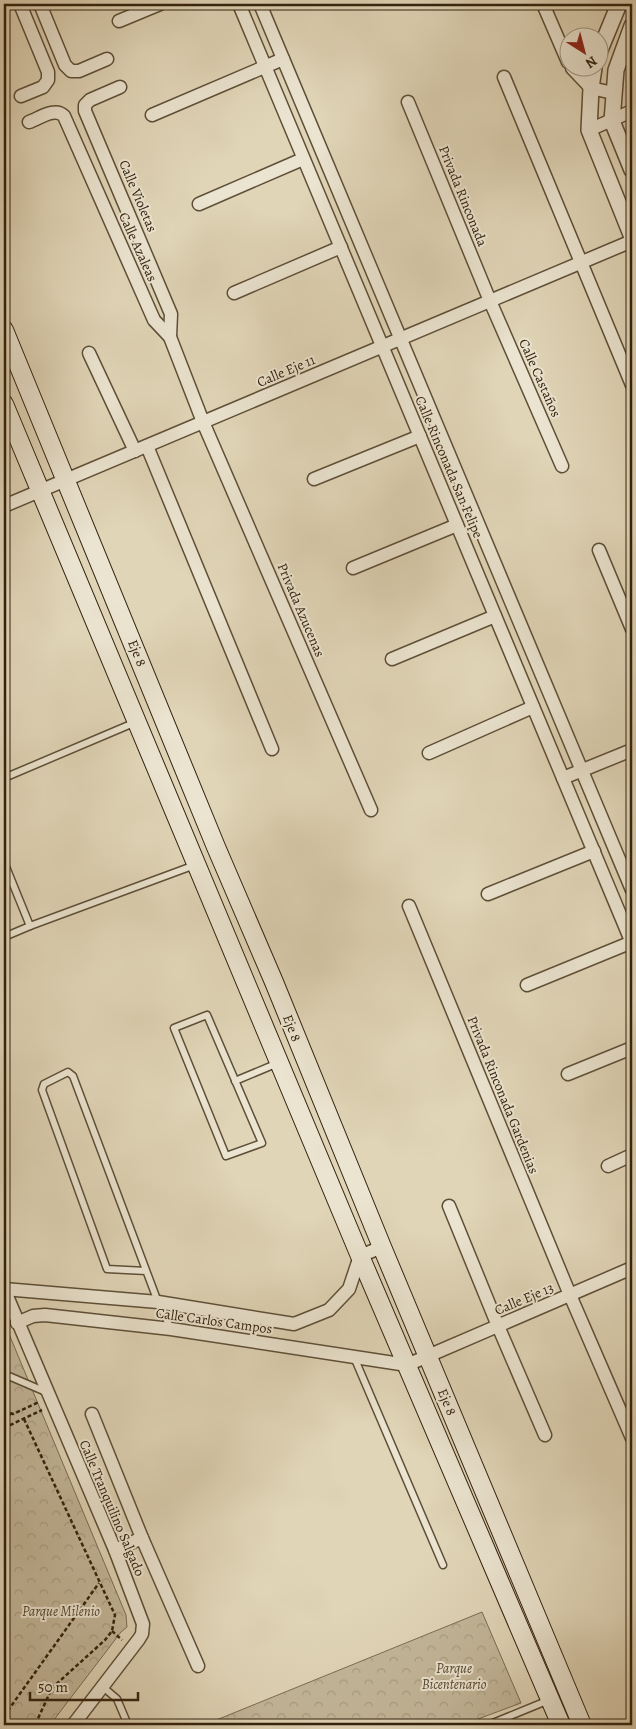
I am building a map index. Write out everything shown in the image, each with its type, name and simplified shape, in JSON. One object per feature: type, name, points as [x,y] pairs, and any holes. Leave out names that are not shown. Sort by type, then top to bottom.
[{"type":"main road","name":"Eje 8","points":[[4,330],[382,1247],[582,1725]]},
{"type":"main road","name":"Eje 8","points":[[4,404],[360,1256],[561,1725]]},
{"type":"street","points":[[20,4],[48,72],[48,80],[43,86],[21,96]]},
{"type":"street","points":[[40,4],[65,65],[72,71],[79,71],[107,59]]},
{"type":"street","points":[[119,20],[160,4]]},
{"type":"street","name":"Calle Rinconada San Felipe","points":[[239,4],[632,942]]},
{"type":"street","name":"Calle Rinconada San Felipe","points":[[260,4],[632,890]]},
{"type":"street","points":[[543,4],[558,39]]},
{"type":"street","points":[[608,32],[620,4]]},
{"type":"street","points":[[632,26],[628,48],[616,70],[612,121],[632,170]]},
{"type":"street","points":[[152,115],[284,60]]},
{"type":"street","points":[[504,77],[632,385]]},
{"type":"street","points":[[582,78],[591,88],[613,93]]},
{"type":"street","points":[[592,78],[589,130],[632,236]]},
{"type":"street","name":"Calle Violetas","points":[[120,87],[90,100],[85,105],[85,111],[171,314],[170,337]]},
{"type":"street","name":"Privada Rinconada","points":[[408,102],[490,301]]},
{"type":"street","points":[[589,130],[632,111]]},
{"type":"street","name":"Calle Azaleas","points":[[30,122],[55,112],[60,112],[64,116],[154,320],[170,337],[203,422]]},
{"type":"street","points":[[199,204],[303,158]]},
{"type":"street","name":"Calle Eje 11","points":[[4,506],[632,241]]},
{"type":"street","points":[[234,293],[341,248]]},
{"type":"street","name":"Calle Castaños","points":[[490,301],[562,466]]},
{"type":"street","points":[[89,353],[134,451]]},
{"type":"street","name":"Privada Azucenas","points":[[203,422],[371,810]]},
{"type":"street","points":[[314,480],[420,436]]},
{"type":"street","points":[[147,446],[272,749]]},
{"type":"street","points":[[353,568],[457,525]]},
{"type":"street","points":[[599,550],[632,628]]},
{"type":"street","points":[[392,659],[496,616]]},
{"type":"street","points":[[429,753],[533,707]]},
{"type":"street","points":[[563,778],[632,750]]},
{"type":"street","points":[[488,894],[594,851]]},
{"type":"street","name":"Privada Rinconada Gardenias","points":[[409,906],[570,1295],[632,1438]]},
{"type":"street","points":[[527,985],[632,942]]},
{"type":"street","points":[[568,1074],[632,1048]]},
{"type":"street","points":[[608,1166],[632,1155]]},
{"type":"street","points":[[449,1206],[545,1435]]},
{"type":"street","points":[[360,1256],[382,1247]]},
{"type":"street","name":"Calle Carlos Campos","points":[[4,1289],[158,1302],[294,1324],[328,1310],[349,1289],[360,1256]]},
{"type":"street","name":"Calle Eje 13","points":[[407,1365],[632,1268]]},
{"type":"street","name":"Calle Tranquilino Salgado","points":[[4,1289],[142,1618],[143,1629],[139,1639],[73,1725]]},
{"type":"street","name":"Calle Carlos Campos","points":[[17,1323],[33,1316],[45,1315],[171,1330],[407,1365]]},
{"type":"street","points":[[92,1414],[142,1538],[198,1666]]},
{"type":"street","points":[[115,1550],[142,1538]]},
{"type":"lane","points":[[4,778],[137,722]]},
{"type":"lane","points":[[4,862],[30,926]]},
{"type":"lane","points":[[4,937],[196,864]]},
{"type":"lane","points":[[207,1015],[235,1081],[262,1143],[226,1156],[174,1028],[207,1015]]},
{"type":"lane","points":[[235,1081],[280,1063]]},
{"type":"lane","points":[[146,1271],[107,1269],[42,1090],[44,1084],[68,1072],[73,1076],[146,1271],[171,1330]]},
{"type":"lane","points":[[354,1357],[443,1565]]},
{"type":"lane","points":[[4,1374],[50,1398]]},
{"type":"lane","points":[[103,1687],[117,1699],[128,1725]]},
{"type":"lane","points":[[488,1725],[550,1700]]},
{"type":"path","points":[[4,1418],[50,1398]]},
{"type":"path","points":[[4,1428],[24,1419],[50,1398]]},
{"type":"path","points":[[4,1411],[13,1414]]},
{"type":"path","points":[[24,1419],[115,1616],[112,1631],[105,1640],[52,1688],[36,1725]]},
{"type":"path","points":[[4,1716],[99,1583]]},
{"type":"green space","name":"Parque Milenio","points":[[4,1322],[126,1615],[127,1627],[121,1632],[50,1725],[4,1725]]},
{"type":"green space","name":"Parque Bicentenario","points":[[482,1612],[521,1703],[462,1725],[204,1725]]}]
